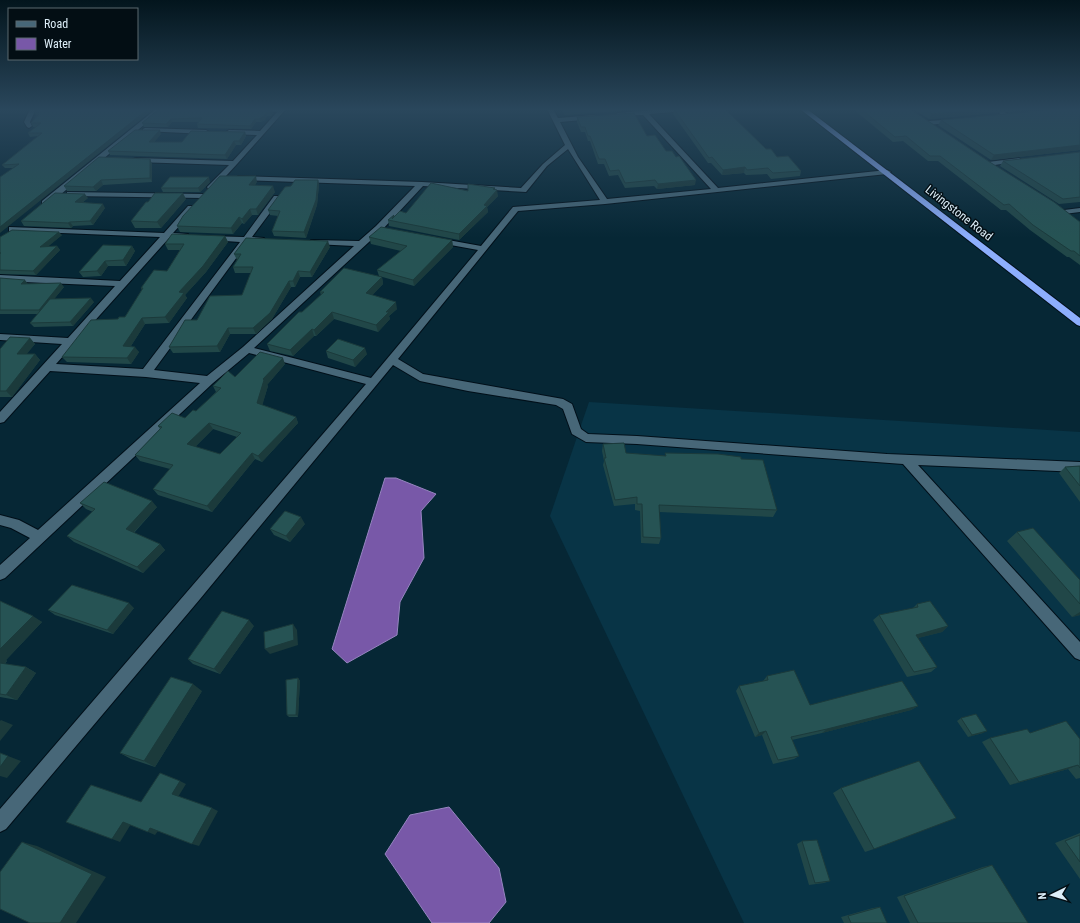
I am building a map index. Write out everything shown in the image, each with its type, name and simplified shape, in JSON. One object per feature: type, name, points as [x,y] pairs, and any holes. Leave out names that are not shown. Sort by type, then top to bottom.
[{"type":"highway","name":"Livingstone Road","points":[[860,152],[1080,323]]},
{"type":"street","points":[[40,207],[111,152]]},
{"type":"street","points":[[0,419],[4,410],[48,367],[122,284],[245,152]]},
{"type":"street","points":[[0,823],[181,612],[374,382],[483,249],[545,165],[561,152]]},
{"type":"street","points":[[573,152],[606,202]]},
{"type":"street","points":[[681,152],[716,190]]},
{"type":"street","points":[[124,159],[235,163]]},
{"type":"street","points":[[982,159],[1001,172]]},
{"type":"street","points":[[988,164],[1024,159]]},
{"type":"street","points":[[220,177],[286,186],[421,184],[519,199],[606,202],[887,172]]},
{"type":"street","points":[[0,574],[209,380],[247,349],[360,244],[383,229],[421,184]]},
{"type":"street","points":[[146,373],[286,186]]},
{"type":"street","points":[[56,194],[203,196]]},
{"type":"street","points":[[1075,219],[1061,210],[1080,210]]},
{"type":"street","points":[[23,220],[9,232],[269,240]]},
{"type":"street","points":[[431,239],[483,249]]},
{"type":"street","points":[[307,242],[360,244]]},
{"type":"street","points":[[0,278],[122,284]]},
{"type":"street","points":[[0,337],[71,341]]},
{"type":"street","points":[[247,349],[374,382]]},
{"type":"street","points":[[392,360],[420,377],[468,387],[559,402],[568,407],[576,431],[586,438],[637,440],[905,459],[1080,467]]},
{"type":"street","points":[[48,367],[146,373],[209,380]]},
{"type":"street","points":[[905,459],[1080,653]]},
{"type":"street","points":[[0,520],[14,524],[40,537]]},
{"type":"shaded area","points":[[589,402],[1080,432],[1080,923],[744,923],[550,516]]},
{"type":"water","points":[[385,478],[396,478],[436,494],[421,511],[424,558],[400,602],[397,635],[347,663],[332,649]]},
{"type":"water","points":[[449,807],[499,868],[506,902],[489,923],[432,923],[385,854],[410,815]]},
{"type":"building","points":[[18,152],[94,152],[0,227],[0,177],[19,164],[2,165]]},
{"type":"building","points":[[139,152],[227,152],[225,155]]},
{"type":"building","points":[[596,152],[673,152],[676,157],[679,156],[696,180],[658,184],[655,180],[625,183],[619,170],[610,171],[605,159],[599,159]]},
{"type":"building","points":[[705,152],[773,152],[777,157],[788,156],[801,171],[773,173],[768,168],[747,170],[745,167],[723,170],[712,157],[709,158]]},
{"type":"building","points":[[925,152],[975,152],[1054,202],[1080,222],[1080,256],[1033,225],[1009,204],[1004,205],[940,156],[930,156]]},
{"type":"building","points":[[990,152],[1019,152],[994,155]]},
{"type":"building","points":[[1080,152],[1080,197],[1063,199],[1003,161]]},
{"type":"building","points":[[99,157],[150,159],[150,178],[101,180],[93,187],[64,186]]},
{"type":"building","points":[[220,176],[256,176],[249,185],[273,186],[256,209],[250,209],[242,219],[239,217],[231,228],[177,226],[183,216]]},
{"type":"building","points":[[170,177],[209,177],[198,188],[161,188]]},
{"type":"building","points":[[295,180],[318,180],[316,200],[304,232],[272,231],[280,211],[268,210],[285,187],[291,186]]},
{"type":"building","points":[[431,183],[468,191],[468,184],[495,188],[493,189],[497,190],[484,205],[487,206],[459,234],[388,220],[394,215],[392,219],[400,211],[406,213]]},
{"type":"building","points":[[55,193],[85,194],[75,202],[103,204],[90,221],[68,223],[21,221]]},
{"type":"building","points":[[155,193],[183,193],[157,222],[131,221],[146,202],[148,202]]},
{"type":"building","points":[[381,227],[452,240],[413,280],[377,270],[407,246],[369,237]]},
{"type":"building","points":[[12,230],[59,232],[40,247],[57,246],[33,271],[0,270],[0,237]]},
{"type":"building","points":[[172,234],[225,236],[203,266],[179,292],[184,293],[165,317],[142,318],[123,346],[135,347],[127,358],[62,357],[91,320],[118,319],[119,317],[125,317],[143,288],[141,288],[154,270],[167,271],[184,244],[165,244]]},
{"type":"building","points":[[246,238],[328,241],[310,272],[298,271],[293,281],[289,281],[270,313],[253,328],[228,328],[217,346],[169,347],[185,320],[197,320],[210,296],[242,295],[253,267],[233,267],[241,254],[234,254]]},
{"type":"building","points":[[103,245],[132,246],[123,260],[105,261],[97,271],[79,272]]},
{"type":"building","points":[[344,268],[382,277],[366,293],[396,302],[386,312],[389,312],[376,325],[332,312],[314,330],[312,329],[290,350],[267,344],[299,312],[302,312],[324,292],[320,292]]},
{"type":"building","points":[[0,278],[25,280],[21,284],[61,283],[39,310],[0,310]]},
{"type":"building","points":[[91,298],[70,322],[30,323],[50,299]]},
{"type":"building","points":[[10,337],[30,338],[17,354],[35,354],[6,391],[0,391],[0,349]]},
{"type":"building","points":[[338,339],[365,348],[353,360],[326,351]]},
{"type":"building","points":[[260,352],[283,358],[263,379],[264,380],[257,403],[296,417],[258,456],[252,453],[207,506],[153,489],[173,465],[135,455],[162,427],[158,426],[172,413],[185,418],[193,410],[196,411],[221,388],[213,386],[228,371],[235,377]],"holes":[[[209,423],[241,433],[220,454],[187,444]]]},
{"type":"building","points":[[624,443],[626,453],[666,456],[665,453],[718,454],[741,457],[741,459],[763,460],[777,510],[659,505],[661,538],[643,537],[642,504],[637,504],[637,497],[615,500],[604,458],[606,458],[603,444]]},
{"type":"building","points":[[1080,466],[1080,486],[1065,467]]},
{"type":"building","points":[[104,482],[152,501],[126,529],[160,544],[137,567],[67,536],[95,509],[80,503]]},
{"type":"building","points":[[285,511],[301,517],[286,536],[270,529]]},
{"type":"building","points":[[1033,528],[1080,580],[1080,604],[1017,532]]},
{"type":"building","points":[[72,585],[129,603],[107,630],[48,610]]},
{"type":"building","points":[[0,601],[33,616],[0,649]]},
{"type":"building","points":[[930,601],[948,626],[916,635],[937,667],[914,672],[879,615],[918,607],[917,604]]},
{"type":"building","points":[[222,611],[249,620],[214,669],[188,659]]},
{"type":"building","points":[[293,624],[294,640],[265,649],[264,632]]},
{"type":"building","points":[[0,663],[26,667],[6,695],[0,694]]},
{"type":"building","points":[[794,670],[810,705],[902,681],[918,706],[791,737],[799,756],[778,760],[766,731],[759,733],[739,686],[768,680],[767,676]]},
{"type":"building","points":[[171,677],[193,684],[144,761],[120,753]]},
{"type":"building","points":[[298,678],[296,715],[287,715],[286,680]]},
{"type":"building","points":[[976,714],[987,731],[972,735],[961,718]]},
{"type":"building","points":[[1066,721],[1080,739],[1080,768],[1078,765],[1019,782],[990,738],[1027,729],[1030,733]]},
{"type":"building","points":[[0,753],[8,756],[0,767]]},
{"type":"building","points":[[919,761],[956,818],[874,849],[841,788]]},
{"type":"building","points":[[160,773],[180,781],[172,794],[212,808],[192,844],[150,828],[148,832],[123,822],[112,839],[66,822],[91,785],[141,802]]},
{"type":"building","points":[[1080,835],[1080,862],[1065,841]]},
{"type":"building","points":[[817,840],[830,881],[815,883],[802,841]]},
{"type":"building","points":[[22,842],[92,874],[60,923],[30,923],[0,909],[0,872]]},
{"type":"building","points":[[992,865],[1028,923],[918,923],[904,896]]},
{"type":"building","points":[[880,907],[887,923],[851,923],[848,916]]}]
